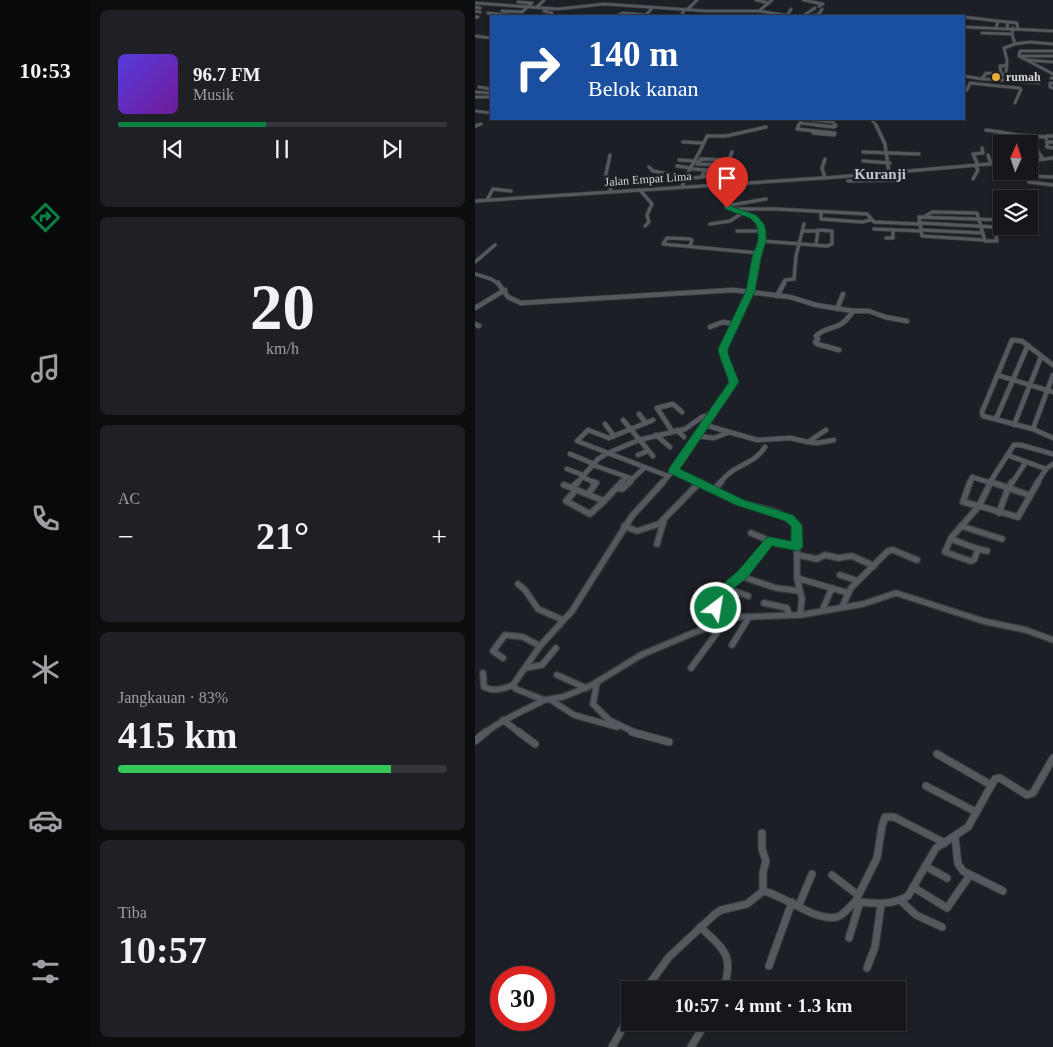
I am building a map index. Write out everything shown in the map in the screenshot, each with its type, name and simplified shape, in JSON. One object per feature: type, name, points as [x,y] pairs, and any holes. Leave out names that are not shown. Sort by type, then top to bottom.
[{"type":"street","points":[[537,7],[544,0]]},
{"type":"street","points":[[604,4],[607,0]]},
{"type":"street","points":[[681,15],[685,9],[697,0]]},
{"type":"street","points":[[756,0],[769,3]]},
{"type":"street","points":[[759,11],[772,0]]},
{"type":"street","points":[[803,0],[823,4],[819,6]]},
{"type":"street","points":[[502,11],[522,12],[532,3],[519,1],[513,6]]},
{"type":"street","points":[[475,3],[565,9],[604,4],[685,9],[745,10],[784,15]]},
{"type":"street","points":[[505,8],[509,5]]},
{"type":"street","points":[[475,7],[477,13]]},
{"type":"street","points":[[618,15],[623,13],[646,15],[653,7]]},
{"type":"street","points":[[548,8],[544,11],[552,13]]},
{"type":"street","points":[[736,8],[745,10]]},
{"type":"street","points":[[804,15],[815,8]]},
{"type":"street","points":[[789,15],[791,9]]},
{"type":"street","points":[[816,15],[819,14],[822,9]]},
{"type":"street","points":[[509,15],[513,11]]},
{"type":"street","points":[[488,13],[501,15]]},
{"type":"street","points":[[965,17],[1017,23],[1018,28]]},
{"type":"street","points":[[971,21],[973,27]]},
{"type":"street","points":[[996,28],[998,21]]},
{"type":"street","points":[[1007,28],[1008,22]]},
{"type":"street","points":[[1028,29],[1029,25]]},
{"type":"street","points":[[965,27],[1051,31]]},
{"type":"street","points":[[1048,27],[1051,31]]},
{"type":"street","points":[[1013,28],[1012,36],[1015,44]]},
{"type":"street","points":[[982,32],[1012,36]]},
{"type":"street","points":[[475,36],[490,38]]},
{"type":"street","points":[[1005,37],[1012,36]]},
{"type":"street","points":[[982,78],[986,73],[1005,74],[1008,55],[1004,48],[1030,42],[1053,44]]},
{"type":"street","points":[[1019,56],[1019,51],[1053,51]]},
{"type":"street","points":[[1019,56],[1053,56]]},
{"type":"street","points":[[1019,56],[1044,69],[1053,70]]},
{"type":"street","points":[[1025,60],[1053,62]]},
{"type":"street","points":[[1003,89],[1000,66],[1007,65]]},
{"type":"street","points":[[1044,69],[1052,77]]},
{"type":"street","points":[[965,76],[1039,83]]},
{"type":"street","points":[[965,90],[967,90],[970,83],[1003,89],[1021,89],[1015,104]]},
{"type":"street","points":[[1053,83],[1050,83],[1051,88],[1053,88]]},
{"type":"street","points":[[479,88],[490,89]]},
{"type":"street","points":[[475,92],[490,93]]},
{"type":"street","points":[[475,96],[490,97]]},
{"type":"street","points":[[475,111],[490,113]]},
{"type":"street","points":[[802,120],[797,129],[814,130],[835,133],[834,135],[813,133],[814,130]]},
{"type":"street","points":[[800,124],[834,127],[836,126],[834,120]]},
{"type":"street","points":[[872,120],[879,126],[890,163],[889,173]]},
{"type":"street","points":[[475,126],[481,124]]},
{"type":"street","points":[[697,162],[707,136],[728,135],[766,126]]},
{"type":"street","points":[[986,130],[1019,135]]},
{"type":"street","points":[[1046,140],[1053,136]]},
{"type":"street","points":[[1038,138],[1053,142]]},
{"type":"street","points":[[1046,140],[1047,147],[1053,148]]},
{"type":"street","points":[[683,142],[703,143]]},
{"type":"street","points":[[973,180],[973,176],[978,170],[973,154],[983,153],[982,148]]},
{"type":"street","points":[[684,187],[686,178],[692,168],[701,159],[730,160],[732,152]]},
{"type":"street","points":[[863,152],[919,154]]},
{"type":"street","points":[[1038,152],[1044,161]]},
{"type":"street","points":[[609,155],[605,179],[612,181],[610,192]]},
{"type":"street","points":[[988,155],[991,164]]},
{"type":"street","points":[[1038,161],[1053,158]]},
{"type":"street","points":[[825,159],[822,168],[825,178]]},
{"type":"street","points":[[679,160],[697,162]]},
{"type":"street","points":[[967,160],[970,166]]},
{"type":"street","points":[[863,161],[890,163]]},
{"type":"street","name":"Jalan Empat Lima","points":[[475,201],[726,183],[825,178],[991,164]]},
{"type":"street","points":[[677,166],[715,170]]},
{"type":"street","points":[[649,167],[657,172],[686,178],[714,175]]},
{"type":"street","points":[[701,177],[706,170]]},
{"type":"street","points":[[848,181],[895,180],[899,177],[895,172]]},
{"type":"street","points":[[1038,175],[1053,177]]},
{"type":"street","points":[[1030,180],[1032,183],[1053,185]]},
{"type":"street","points":[[725,206],[722,198],[726,183]]},
{"type":"street","points":[[487,200],[493,189],[511,191]]},
{"type":"street","points":[[640,190],[652,204],[647,215],[649,222],[645,226]]},
{"type":"street","points":[[725,206],[766,199]]},
{"type":"street","points":[[483,673],[484,687],[489,690],[513,685],[540,646],[572,611],[624,526],[673,470],[713,414],[734,380],[723,351],[750,291],[762,241],[762,231],[757,220],[744,212],[725,206]]},
{"type":"street","points":[[737,210],[776,209],[869,214],[870,220]]},
{"type":"street","points":[[710,224],[730,220],[744,212]]},
{"type":"street","points":[[821,212],[821,219],[993,226]]},
{"type":"street","points":[[993,220],[919,217],[919,223],[923,236],[997,241],[996,235]]},
{"type":"street","points":[[979,219],[983,240]]},
{"type":"street","points":[[777,296],[785,280],[795,277],[799,244],[804,224]]},
{"type":"street","points":[[762,241],[831,245],[833,239],[832,231],[820,229],[817,231],[802,231]]},
{"type":"street","points":[[874,229],[983,233]]},
{"type":"street","points":[[886,238],[893,238],[893,230]]},
{"type":"street","points":[[737,232],[762,231]]},
{"type":"street","points":[[816,245],[817,231]]},
{"type":"street","points":[[690,246],[692,240],[690,239],[667,238],[663,244],[758,253]]},
{"type":"street","points":[[475,262],[495,245]]},
{"type":"street","points":[[475,274],[492,279],[505,290],[508,297],[523,304],[726,290],[750,291],[790,297],[853,312],[869,311],[885,317],[907,321]]},
{"type":"street","points":[[475,308],[505,290]]},
{"type":"street","points":[[837,309],[843,294]]},
{"type":"street","points":[[839,350],[817,344],[815,342],[818,339],[816,336],[828,327],[840,326],[853,312]]},
{"type":"street","points":[[710,327],[723,322],[734,324]]},
{"type":"street","points":[[1053,365],[1029,346],[1017,339],[1012,340],[982,412],[983,416],[1053,436]]},
{"type":"street","points":[[996,420],[1029,346]]},
{"type":"street","points":[[1014,424],[1041,357]]},
{"type":"street","points":[[997,375],[1050,391]]},
{"type":"street","points":[[1033,430],[1050,391],[1053,375]]},
{"type":"street","points":[[682,412],[673,404],[657,409],[675,430],[684,436]]},
{"type":"street","points":[[639,414],[646,423]]},
{"type":"street","points":[[626,477],[593,513],[590,514],[567,502],[574,489],[593,464],[608,453],[639,440],[685,429],[702,417],[713,414]]},
{"type":"street","points":[[623,420],[653,456]]},
{"type":"street","points":[[653,420],[606,438],[589,430],[585,431],[577,441],[667,476]]},
{"type":"street","points":[[605,424],[614,436]]},
{"type":"street","points":[[705,425],[727,433],[757,440],[790,438],[817,443],[834,440]]},
{"type":"street","points":[[808,442],[826,430]]},
{"type":"street","points":[[697,436],[714,438],[727,433]]},
{"type":"street","points":[[656,435],[670,447]]},
{"type":"street","points":[[979,549],[972,561],[948,554],[945,549],[961,526],[984,500],[991,482],[1014,445],[1053,454]]},
{"type":"street","points":[[715,490],[727,474],[760,457],[765,446]]},
{"type":"street","points":[[639,455],[648,451]]},
{"type":"street","points":[[570,454],[633,479]]},
{"type":"street","points":[[1007,455],[1046,469]]},
{"type":"street","points":[[999,513],[1008,488],[1026,462]]},
{"type":"street","points":[[1029,495],[975,476],[971,478],[963,500],[965,503],[999,513],[1020,516],[1029,495],[1046,469],[1053,464]]},
{"type":"street","points":[[616,488],[623,489],[644,468]]},
{"type":"street","points":[[567,469],[596,483],[587,494]]},
{"type":"street","points":[[673,470],[740,502],[789,518],[796,525],[798,547],[797,578],[802,604],[800,615]]},
{"type":"street","points":[[624,526],[637,532],[655,526],[700,482]]},
{"type":"street","points":[[564,485],[604,501]]},
{"type":"street","points":[[657,544],[664,519]]},
{"type":"street","points":[[961,526],[1002,539]]},
{"type":"street","points":[[751,534],[770,541],[798,547]]},
{"type":"street","points":[[951,539],[987,551]]},
{"type":"street","points":[[738,618],[716,608],[736,578],[740,576],[770,541]]},
{"type":"street","points":[[842,607],[848,593],[858,581],[890,550],[917,560]]},
{"type":"street","points":[[798,555],[817,560],[825,555],[838,558],[852,556],[874,566]]},
{"type":"street","points":[[840,574],[858,581]]},
{"type":"street","points":[[740,576],[776,588],[800,591]]},
{"type":"street","points":[[797,578],[848,593]]},
{"type":"street","points":[[518,584],[525,590],[538,609],[563,620]]},
{"type":"street","points":[[822,611],[832,588]]},
{"type":"street","points":[[729,589],[748,596]]},
{"type":"street","points":[[513,685],[523,693],[544,700],[551,700],[586,688],[641,655],[724,622],[738,618],[800,615],[863,604],[896,593],[983,621],[1026,630],[1053,640]]},
{"type":"street","points":[[764,603],[787,608],[789,615]]},
{"type":"street","points":[[732,645],[749,617]]},
{"type":"street","points":[[691,668],[724,622]]},
{"type":"street","points":[[503,658],[493,651],[505,635],[511,634],[532,640],[540,646]]},
{"type":"street","points":[[524,668],[542,665],[556,648]]},
{"type":"street","points":[[557,675],[586,688]]},
{"type":"street","points":[[597,682],[593,704],[619,727]]},
{"type":"street","points":[[475,741],[489,728],[503,720],[520,714],[544,700]]},
{"type":"street","points":[[551,700],[574,715],[619,727],[633,734],[669,742]]},
{"type":"street","points":[[503,720],[535,744]]},
{"type":"street","points":[[937,754],[991,785]]},
{"type":"street","points":[[831,875],[858,900],[881,905],[901,901],[908,896],[936,848],[968,827],[995,779],[1000,778],[1030,795],[1053,758]]},
{"type":"street","points":[[926,786],[976,812]]},
{"type":"street","points":[[849,938],[858,900],[876,861],[879,850],[880,828],[885,817],[894,818],[945,843]]},
{"type":"street","points":[[763,833],[763,849],[766,861],[763,872],[763,891]]},
{"type":"street","points":[[955,837],[958,864],[963,871],[1003,891]]},
{"type":"street","points":[[925,866],[947,878]]},
{"type":"street","points":[[769,966],[795,904],[812,874]]},
{"type":"street","points":[[913,887],[945,907],[949,907],[971,875]]},
{"type":"street","points":[[763,891],[816,914],[836,917],[858,900]]},
{"type":"street","points":[[652,981],[669,957],[715,914],[747,904],[763,891]]},
{"type":"street","points":[[901,901],[916,915],[942,927]]},
{"type":"street","points":[[867,968],[875,947],[881,905]]},
{"type":"street","points":[[700,927],[727,953],[730,974],[727,981]]},
{"type":"street","points":[[612,1047],[621,1031]]},
{"type":"street","points":[[691,1047],[701,1031]]},
{"type":"place","name":"rumah","points":[[996,77]]},
{"type":"district","name":"Kuranji","points":[[880,174]]},
{"type":"route","points":[[716,608],[730,585],[743,574],[770,541],[798,547],[797,528],[789,518],[740,502],[673,470],[734,382],[734,377],[723,354],[723,349],[742,307],[747,301],[756,258],[762,241],[762,227],[753,217],[746,213],[727,208]]}]
